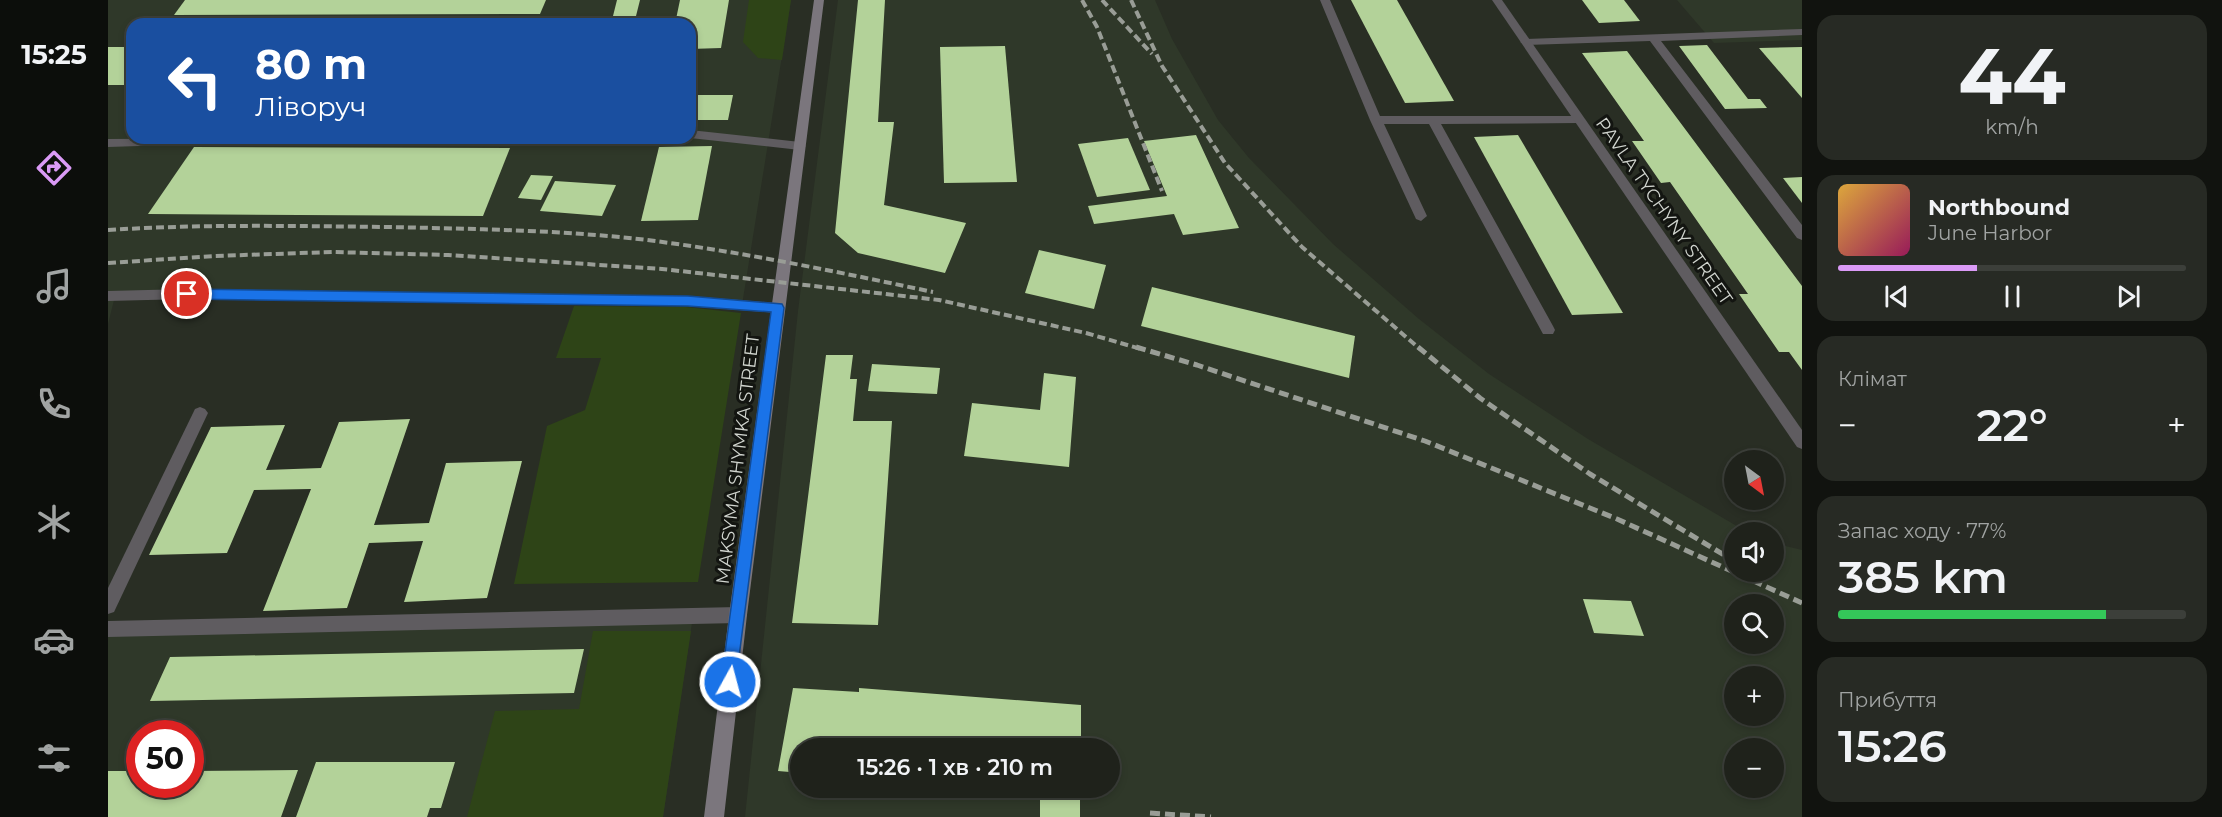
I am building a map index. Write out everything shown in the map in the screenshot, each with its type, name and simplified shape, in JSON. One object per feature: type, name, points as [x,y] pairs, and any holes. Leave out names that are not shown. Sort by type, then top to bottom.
[{"type":"main road","name":"MAKSYMA SHYMKA STREET","points":[[714,817],[738,615],[819,0]]},
{"type":"street","points":[[1324,0],[1421,216]]},
{"type":"street","name":"PAVLA TYCHYNY STREET","points":[[1497,0],[1802,442]]},
{"type":"street","points":[[1526,42],[1802,32]]},
{"type":"street","points":[[1653,37],[1802,235]]},
{"type":"street","points":[[1432,119],[1548,330]]},
{"type":"street","points":[[1376,120],[1578,119]]},
{"type":"street","points":[[696,135],[800,146]]},
{"type":"street","points":[[108,143],[126,142]]},
{"type":"street","points":[[108,296],[187,294],[664,301],[778,308]]},
{"type":"street","points":[[108,606],[200,413]]},
{"type":"street","points":[[108,629],[738,615]]},
{"type":"shaded area","points":[[108,0],[791,0],[742,305],[115,296],[108,324]]},
{"type":"shaded area","points":[[838,0],[1155,0],[1172,39],[1218,120],[1249,158],[1333,244],[1419,319],[1489,374],[1588,439],[1730,522],[1724,522],[1724,582],[1784,582],[1784,546],[1802,550],[1802,817],[745,817],[798,311]]},
{"type":"shaded area","points":[[1677,0],[1802,0],[1802,40],[1714,43]]},
{"type":"shaded area","points":[[693,616],[663,817],[108,817],[108,629]]},
{"type":"green space","points":[[749,0],[791,0],[782,60],[758,58],[743,42]]},
{"type":"green space","points":[[574,306],[686,307],[741,313],[698,582],[514,584],[547,426],[585,410],[601,358],[556,358]]},
{"type":"green space","points":[[593,631],[691,631],[663,817],[467,817],[495,711],[579,709]]},
{"type":"building","points":[[185,0],[546,0],[540,14],[174,15]]},
{"type":"building","points":[[617,0],[640,0],[636,18],[612,18]]},
{"type":"building","points":[[680,0],[729,0],[721,48],[696,49],[696,18],[676,18]]},
{"type":"building","points":[[858,0],[885,0],[878,122],[894,122],[884,205],[966,223],[945,273],[858,253],[835,233]]},
{"type":"building","points":[[1351,0],[1397,0],[1454,101],[1405,103]]},
{"type":"building","points":[[1582,0],[1624,0],[1640,21],[1599,23]]},
{"type":"building","points":[[1707,45],[1748,99],[1760,99],[1767,108],[1725,109],[1679,46]]},
{"type":"building","points":[[1005,46],[1017,182],[944,183],[940,47]]},
{"type":"building","points":[[108,47],[126,47],[126,85],[108,85]]},
{"type":"building","points":[[1802,47],[1802,98],[1759,48]]},
{"type":"building","points":[[1627,51],[1802,286],[1802,370],[1789,352],[1779,352],[1739,294],[1748,294],[1670,182],[1661,183],[1632,141],[1644,141],[1582,53]]},
{"type":"building","points":[[696,95],[733,95],[728,120],[696,120]]},
{"type":"building","points":[[1196,135],[1239,228],[1183,235],[1174,214],[1094,224],[1088,206],[1167,196],[1144,141]]},
{"type":"building","points":[[1518,135],[1623,313],[1572,315],[1474,137]]},
{"type":"building","points":[[1128,138],[1150,190],[1097,197],[1078,144]]},
{"type":"building","points":[[712,146],[698,220],[641,221],[659,147]]},
{"type":"building","points":[[194,147],[510,148],[483,216],[148,214]]},
{"type":"building","points":[[531,175],[553,176],[541,200],[518,198]]},
{"type":"building","points":[[1802,177],[1802,203],[1783,178]]},
{"type":"building","points":[[555,181],[616,185],[602,216],[540,211]]},
{"type":"building","points":[[1039,250],[1106,265],[1094,309],[1025,293]]},
{"type":"building","points":[[1152,287],[1355,336],[1349,378],[1141,326]]},
{"type":"building","points":[[826,355],[853,355],[850,379],[857,379],[853,421],[892,421],[878,625],[792,623]]},
{"type":"building","points":[[872,364],[940,368],[937,394],[868,391]]},
{"type":"building","points":[[1044,373],[1076,377],[1069,467],[964,456],[972,403],[1040,410]]},
{"type":"building","points":[[410,419],[374,525],[429,523],[446,463],[522,461],[487,598],[404,602],[423,541],[369,543],[347,608],[263,611],[311,489],[254,490],[227,553],[149,555],[211,427],[285,425],[266,470],[321,468],[339,422]]},
{"type":"building","points":[[1583,599],[1631,601],[1644,636],[1594,633]]},
{"type":"building","points":[[584,649],[574,693],[150,701],[170,657]]},
{"type":"building","points":[[793,688],[859,692],[859,688],[1081,705],[1081,738],[790,738],[790,772],[778,771]]},
{"type":"building","points":[[316,762],[455,762],[441,808],[430,808],[427,817],[296,817]]},
{"type":"building","points":[[298,770],[281,817],[108,817],[108,771],[126,771],[126,798],[204,798],[204,771]]},
{"type":"building","points":[[1029,798],[1080,798],[1080,817],[1040,817],[1040,799]]},
{"type":"railway","points":[[1082,0],[1097,27],[1162,191]]},
{"type":"railway","points":[[1102,0],[1152,54]]},
{"type":"railway","points":[[1131,0],[1162,66],[1225,163],[1302,247],[1420,349]]},
{"type":"railway","points":[[108,230],[213,226],[319,226],[486,229],[583,234],[719,250],[933,292]]},
{"type":"railway","points":[[108,263],[214,256],[333,252],[448,255],[662,269],[939,300],[1086,333],[1141,349]]},
{"type":"railway","points":[[1136,347],[1425,441],[1617,519],[1802,603]]},
{"type":"railway","points":[[1418,347],[1480,398],[1590,474],[1724,555]]},
{"type":"railway","points":[[1150,813],[1211,817]]},
{"type":"route","points":[[187,294],[688,301],[778,308],[730,682]]}]
